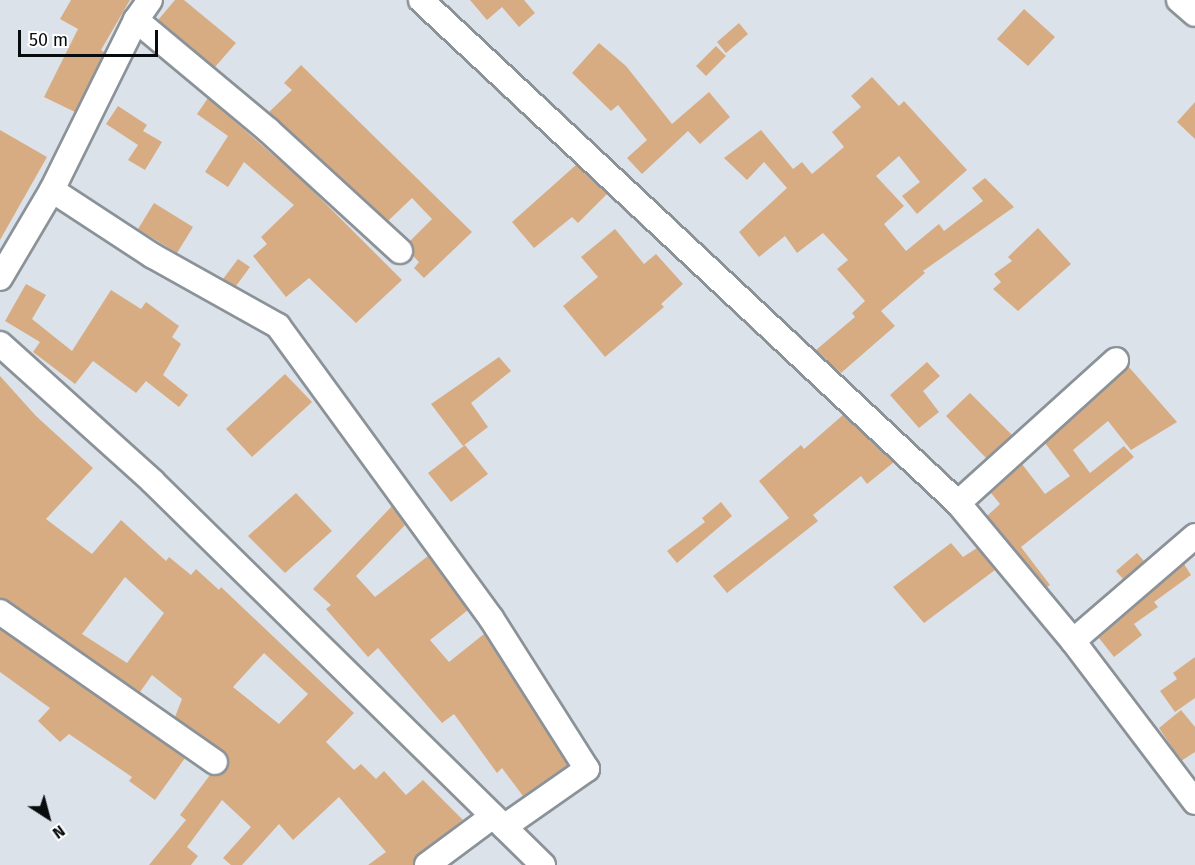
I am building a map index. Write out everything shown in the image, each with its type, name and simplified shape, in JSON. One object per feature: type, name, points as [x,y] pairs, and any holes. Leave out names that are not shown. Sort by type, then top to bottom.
[{"type":"street","points":[[0,278],[52,190],[136,20],[150,0]]},
{"type":"street","points":[[421,0],[958,503],[1073,641],[1195,802]]},
{"type":"street","points":[[1179,0],[1195,14]]},
{"type":"street","points":[[136,20],[268,130],[400,250]]},
{"type":"street","points":[[52,190],[153,256],[278,326],[491,618],[587,769],[428,865]]},
{"type":"street","points":[[0,344],[152,481],[543,865]]},
{"type":"street","points":[[958,503],[1116,360]]},
{"type":"street","points":[[1073,641],[1195,536]]},
{"type":"street","points":[[0,612],[215,762]]},
{"type":"building","points":[[71,0],[130,0],[101,50],[104,52],[75,112],[44,97],[78,29],[60,19]]},
{"type":"building","points":[[175,0],[184,0],[236,43],[215,67],[158,20]]},
{"type":"building","points":[[470,0],[524,0],[535,13],[519,27],[502,7],[487,20]]},
{"type":"building","points":[[1024,9],[1055,37],[1028,66],[997,39]]},
{"type":"building","points":[[739,23],[748,34],[726,53],[717,42]]},
{"type":"building","points":[[599,43],[626,66],[672,124],[709,92],[730,117],[700,144],[688,131],[642,174],[627,158],[647,140],[618,105],[611,111],[572,73]]},
{"type":"building","points":[[716,46],[726,56],[706,76],[696,66]]},
{"type":"building","points":[[301,65],[472,232],[424,278],[414,268],[419,262],[413,256],[410,241],[432,219],[412,198],[388,221],[269,112],[292,90],[284,83]]},
{"type":"building","points":[[872,77],[899,106],[904,101],[967,170],[917,214],[902,196],[920,182],[899,156],[876,176],[904,206],[884,224],[906,251],[939,224],[944,231],[983,201],[972,188],[985,178],[1014,207],[923,271],[925,273],[881,311],[895,326],[841,373],[816,350],[855,317],[852,313],[865,301],[837,269],[848,260],[823,233],[797,253],[785,236],[759,257],[739,232],[787,188],[764,162],[747,180],[724,158],[761,130],[793,169],[802,162],[812,174],[844,147],[832,132],[861,107],[851,96]]},
{"type":"building","points":[[208,98],[304,182],[402,280],[356,323],[309,278],[286,297],[253,256],[267,244],[261,237],[294,205],[244,162],[228,187],[205,172],[228,136],[197,114]]},
{"type":"building","points":[[1195,102],[1195,139],[1177,122]]},
{"type":"building","points":[[118,106],[147,125],[143,131],[162,142],[145,170],[128,160],[138,145],[106,124]]},
{"type":"building","points":[[0,130],[47,157],[0,240]]},
{"type":"building","points":[[576,165],[607,194],[578,223],[572,217],[534,248],[512,222]]},
{"type":"building","points":[[154,203],[193,227],[177,253],[138,229]]},
{"type":"building","points":[[1038,228],[1071,264],[1018,311],[993,289],[1001,282],[994,274],[1012,261],[1008,257]]},
{"type":"building","points":[[615,229],[644,264],[656,254],[683,284],[661,304],[664,307],[605,357],[563,306],[598,277],[581,257]]},
{"type":"building","points":[[238,259],[250,267],[236,286],[223,279]]},
{"type":"building","points":[[26,284],[46,295],[32,319],[72,351],[111,290],[141,309],[146,302],[179,326],[172,337],[181,344],[163,375],[188,395],[179,407],[146,381],[136,393],[93,361],[75,384],[33,352],[40,342],[5,321]]},
{"type":"building","points":[[499,357],[511,371],[471,403],[488,427],[463,446],[431,404]]},
{"type":"building","points":[[927,362],[940,376],[923,391],[939,412],[919,428],[890,395]]},
{"type":"building","points":[[1128,366],[1177,422],[1131,450],[1108,421],[1073,450],[1090,473],[1124,446],[1134,457],[1021,547],[1050,585],[1047,587],[987,516],[1000,504],[991,493],[1022,464],[1045,494],[1070,476],[1045,443]]},
{"type":"building","points":[[285,374],[312,402],[252,457],[226,429]]},
{"type":"building","points":[[0,376],[36,416],[93,468],[46,519],[92,554],[121,520],[166,561],[169,557],[191,575],[196,569],[219,590],[221,587],[354,713],[326,742],[354,770],[361,764],[376,779],[384,771],[406,795],[423,780],[463,820],[418,854],[413,865],[368,865],[386,852],[339,797],[293,840],[279,824],[242,865],[231,865],[223,858],[251,827],[222,800],[187,847],[198,856],[191,865],[149,865],[186,820],[180,815],[210,775],[226,771],[228,757],[175,717],[182,699],[152,675],[140,692],[0,598]],"holes":[[[125,577],[164,613],[127,663],[82,634]],[[264,653],[308,694],[279,724],[233,687]]]},
{"type":"building","points":[[970,393],[1012,435],[986,458],[946,416]]},
{"type":"building","points":[[843,415],[894,462],[867,484],[861,476],[813,515],[818,521],[727,593],[713,576],[789,518],[759,481],[801,445],[804,449]]},
{"type":"building","points":[[465,445],[488,474],[451,502],[428,473]]},
{"type":"building","points":[[296,493],[332,531],[285,573],[248,536]]},
{"type":"building","points":[[721,502],[732,516],[677,563],[667,551],[705,522],[702,518]]},
{"type":"building","points":[[392,506],[405,525],[356,576],[375,597],[428,556],[468,610],[430,640],[449,662],[484,634],[568,765],[523,796],[502,768],[497,773],[454,714],[442,723],[378,648],[368,657],[326,609],[331,605],[313,589]]},
{"type":"building","points":[[951,543],[963,557],[977,548],[995,570],[924,623],[893,587]]},
{"type":"building","points":[[1137,553],[1144,561],[1123,579],[1116,571]]},
{"type":"building","points":[[1184,564],[1191,575],[1154,602],[1158,607],[1134,624],[1142,635],[1114,657],[1099,638]]},
{"type":"building","points":[[0,629],[185,758],[155,800],[129,781],[132,777],[69,734],[60,742],[38,721],[50,708],[0,672]]},
{"type":"building","points":[[1195,657],[1195,698],[1175,712],[1160,691],[1177,679],[1173,673]]},
{"type":"building","points":[[1181,710],[1195,727],[1195,752],[1181,761],[1159,728]]}]
